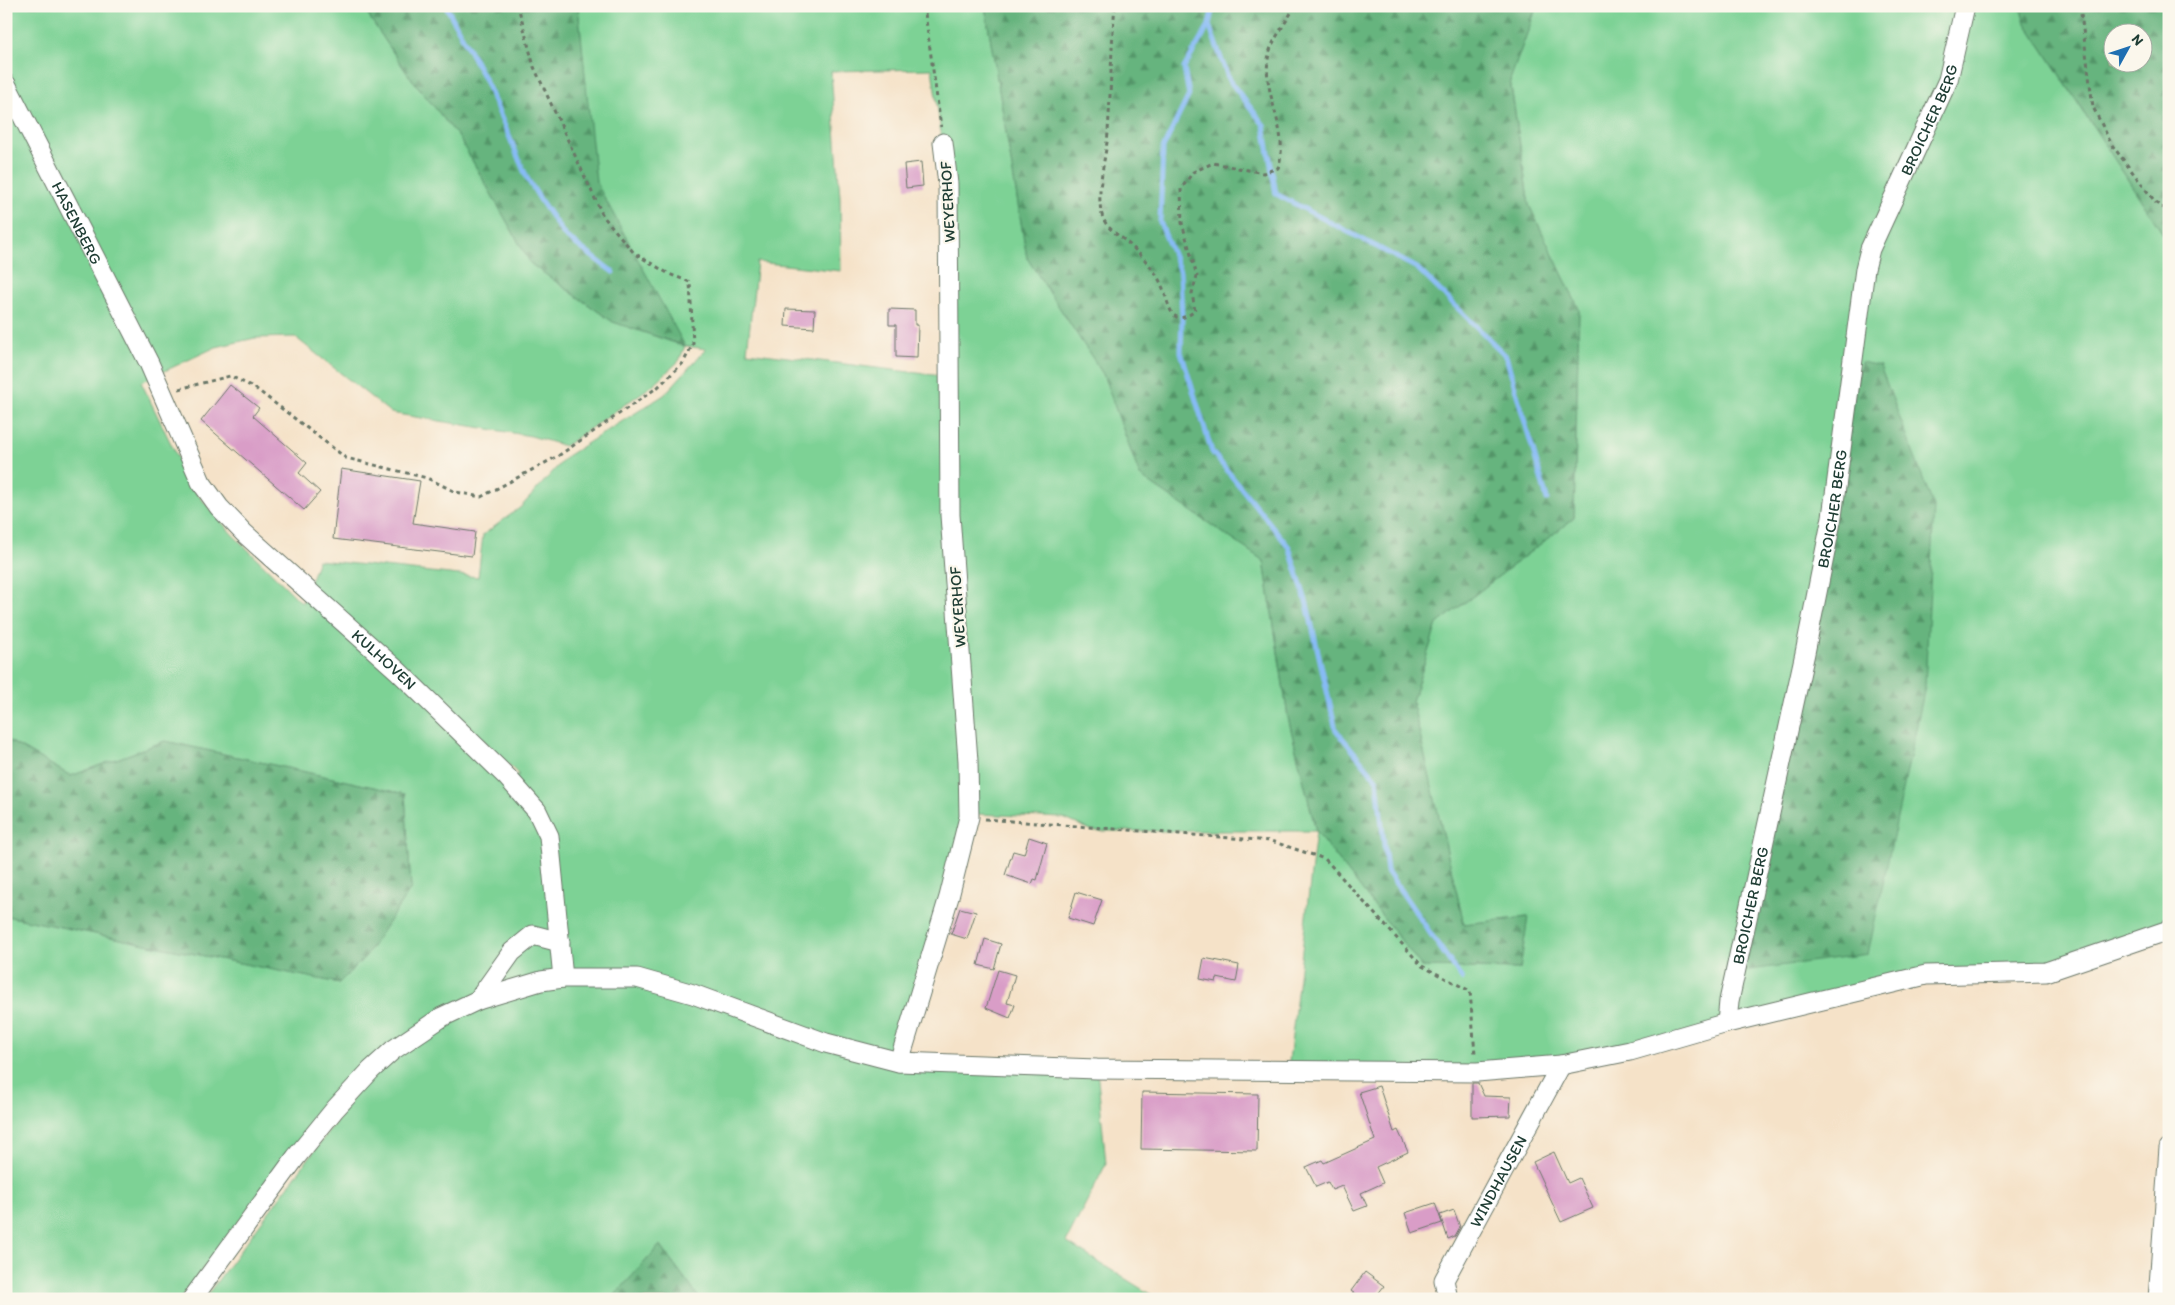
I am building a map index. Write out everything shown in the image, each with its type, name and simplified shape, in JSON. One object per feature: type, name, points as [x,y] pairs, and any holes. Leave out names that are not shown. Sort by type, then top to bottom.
[{"type":"street","name":"BROICHER BERG","points":[[1727,1023],[1729,1001],[1803,663],[1832,517],[1865,268],[1870,249],[1948,80],[1965,6]]},
{"type":"street","name":"HASENBERG","points":[[6,84],[149,363]]},
{"type":"street","name":"WEYERHOF","points":[[899,1062],[949,898],[968,818],[968,761],[950,515],[948,184],[943,143]]},
{"type":"street","name":"KULHOVEN","points":[[149,363],[201,482],[219,507],[244,533],[398,671],[507,777],[537,811],[549,836],[563,978]]},
{"type":"street","points":[[192,1299],[296,1157],[371,1070],[393,1050],[442,1017],[478,1000],[541,981],[563,978],[637,978],[693,994],[826,1043],[899,1062],[1097,1069],[1477,1072],[1561,1065],[1630,1051],[1727,1023],[1926,975],[2046,972],[2169,930]]},
{"type":"street","points":[[478,1000],[512,952],[533,936],[560,942]]},
{"type":"street","name":"WINDHAUSEN","points":[[1448,1299],[1444,1280],[1561,1065]]},
{"type":"street","points":[[2158,1299],[2169,1148]]},
{"type":"path","points":[[162,394],[230,376],[255,388],[346,458],[427,478],[456,492],[481,497],[558,456],[658,388],[683,363],[693,344],[690,282],[670,274],[634,252],[603,216],[534,67],[518,6]]},
{"type":"path","points":[[924,6],[943,143]]},
{"type":"path","points":[[1115,6],[1110,66],[1108,132],[1100,188],[1103,217],[1113,232],[1132,246],[1148,264],[1162,285],[1172,314],[1184,319],[1195,311],[1192,293],[1197,276],[1188,251],[1182,223],[1181,190],[1193,172],[1213,163],[1263,173],[1278,168],[1282,147],[1280,132],[1268,89],[1269,53],[1295,6]]},
{"type":"path","points":[[2080,6],[2093,106],[2112,145],[2156,203],[2169,211]]},
{"type":"path","points":[[968,818],[1271,841],[1325,858],[1422,966],[1470,991],[1477,1072]]},
{"type":"green space","points":[[6,6],[362,6],[407,73],[460,139],[531,264],[613,322],[684,346],[595,182],[578,6],[985,6],[1027,258],[1103,374],[1140,476],[1264,561],[1288,717],[1316,831],[1093,831],[1063,818],[977,814],[899,1062],[827,1043],[773,1025],[832,1049],[913,1069],[1097,1069],[1106,1164],[1066,1242],[1158,1299],[700,1299],[660,1245],[615,1296],[615,1299],[204,1299],[341,1115],[369,1072],[329,1104],[312,1124],[180,1299],[6,1299],[6,916],[339,983],[365,957],[411,888],[405,794],[165,741],[71,776],[6,739]],"holes":[[[932,69],[948,184],[950,377],[747,352],[757,262],[841,271],[840,197],[831,71]],[[295,337],[391,413],[531,436],[565,446],[653,385],[679,361],[685,346],[706,349],[664,395],[567,456],[521,507],[483,535],[478,577],[318,560],[302,603],[231,533],[193,489],[141,382],[216,347],[255,338]],[[447,704],[519,775],[497,778],[441,724]]]},
{"type":"green space","points":[[362,6],[578,6],[596,182],[685,346],[613,322],[531,264],[460,139],[407,73]]},
{"type":"green space","points":[[985,6],[1537,6],[1510,80],[1529,205],[1579,309],[1574,518],[1437,624],[1412,701],[1464,924],[1528,917],[1520,969],[1422,967],[1316,831],[1288,717],[1264,561],[1140,476],[1103,374],[1027,258]]},
{"type":"green space","points":[[1537,6],[2020,6],[2024,20],[2169,243],[2169,930],[2046,972],[1926,975],[1727,1023],[1630,1051],[1561,1065],[1477,1072],[1288,1070],[1316,831],[1422,967],[1520,969],[1527,917],[1464,924],[1412,701],[1437,624],[1574,518],[1579,309],[1529,205],[1510,79]]},
{"type":"green space","points":[[2020,6],[2169,6],[2169,243],[2024,20]]},
{"type":"green space","points":[[1861,362],[1880,366],[1934,507],[1925,687],[1868,954],[1742,971]]},
{"type":"green space","points":[[6,739],[71,776],[165,741],[405,794],[411,888],[365,957],[339,983],[6,916]]},
{"type":"green space","points":[[660,1245],[700,1299],[615,1299],[614,1296]]},
{"type":"building","points":[[921,162],[923,186],[906,188],[904,164]]},
{"type":"building","points":[[786,309],[815,310],[814,328],[785,326]]},
{"type":"building","points":[[889,309],[915,310],[915,325],[918,325],[917,358],[896,357],[896,325],[889,325]]},
{"type":"building","points":[[230,385],[259,408],[253,416],[307,463],[299,473],[320,492],[304,510],[201,421]]},
{"type":"building","points":[[341,469],[420,481],[413,523],[475,532],[472,556],[333,539]]},
{"type":"building","points":[[1029,837],[1047,843],[1037,880],[1034,879],[1032,884],[1005,875],[1013,851],[1024,854]]},
{"type":"building","points":[[1076,892],[1102,900],[1093,926],[1068,918]]},
{"type":"building","points":[[960,908],[976,912],[967,939],[951,934]]},
{"type":"building","points":[[985,939],[1001,944],[994,969],[978,965]]},
{"type":"building","points":[[1204,958],[1239,965],[1236,982],[1217,978],[1216,982],[1200,979]]},
{"type":"building","points":[[998,970],[1015,975],[1007,1003],[1015,1005],[1010,1018],[986,1008]]},
{"type":"building","points":[[1472,1083],[1478,1083],[1484,1096],[1511,1097],[1510,1116],[1472,1117]]},
{"type":"building","points":[[1379,1086],[1394,1132],[1398,1130],[1408,1152],[1376,1167],[1383,1183],[1361,1193],[1367,1206],[1354,1211],[1342,1186],[1332,1190],[1328,1182],[1316,1187],[1306,1167],[1322,1160],[1324,1163],[1375,1140],[1359,1092]]},
{"type":"building","points":[[1142,1092],[1258,1094],[1257,1151],[1141,1149]]},
{"type":"building","points":[[1554,1152],[1568,1183],[1579,1178],[1593,1208],[1561,1222],[1533,1162]]},
{"type":"building","points":[[1435,1203],[1442,1223],[1412,1233],[1405,1213]]},
{"type":"building","points":[[1454,1210],[1460,1227],[1455,1236],[1448,1239],[1440,1215]]},
{"type":"building","points":[[1365,1272],[1384,1286],[1374,1299],[1362,1299],[1351,1291]]},
{"type":"waterway","points":[[446,6],[485,80],[527,178],[541,201],[565,236],[613,272]]},
{"type":"waterway","points":[[1213,6],[1209,25],[1229,80],[1264,125],[1276,194],[1417,268],[1506,356],[1547,499]]},
{"type":"waterway","points":[[1209,25],[1184,68],[1189,95],[1163,148],[1160,222],[1180,272],[1181,352],[1212,452],[1289,547],[1307,604],[1336,730],[1377,780],[1387,871],[1462,979]]}]
